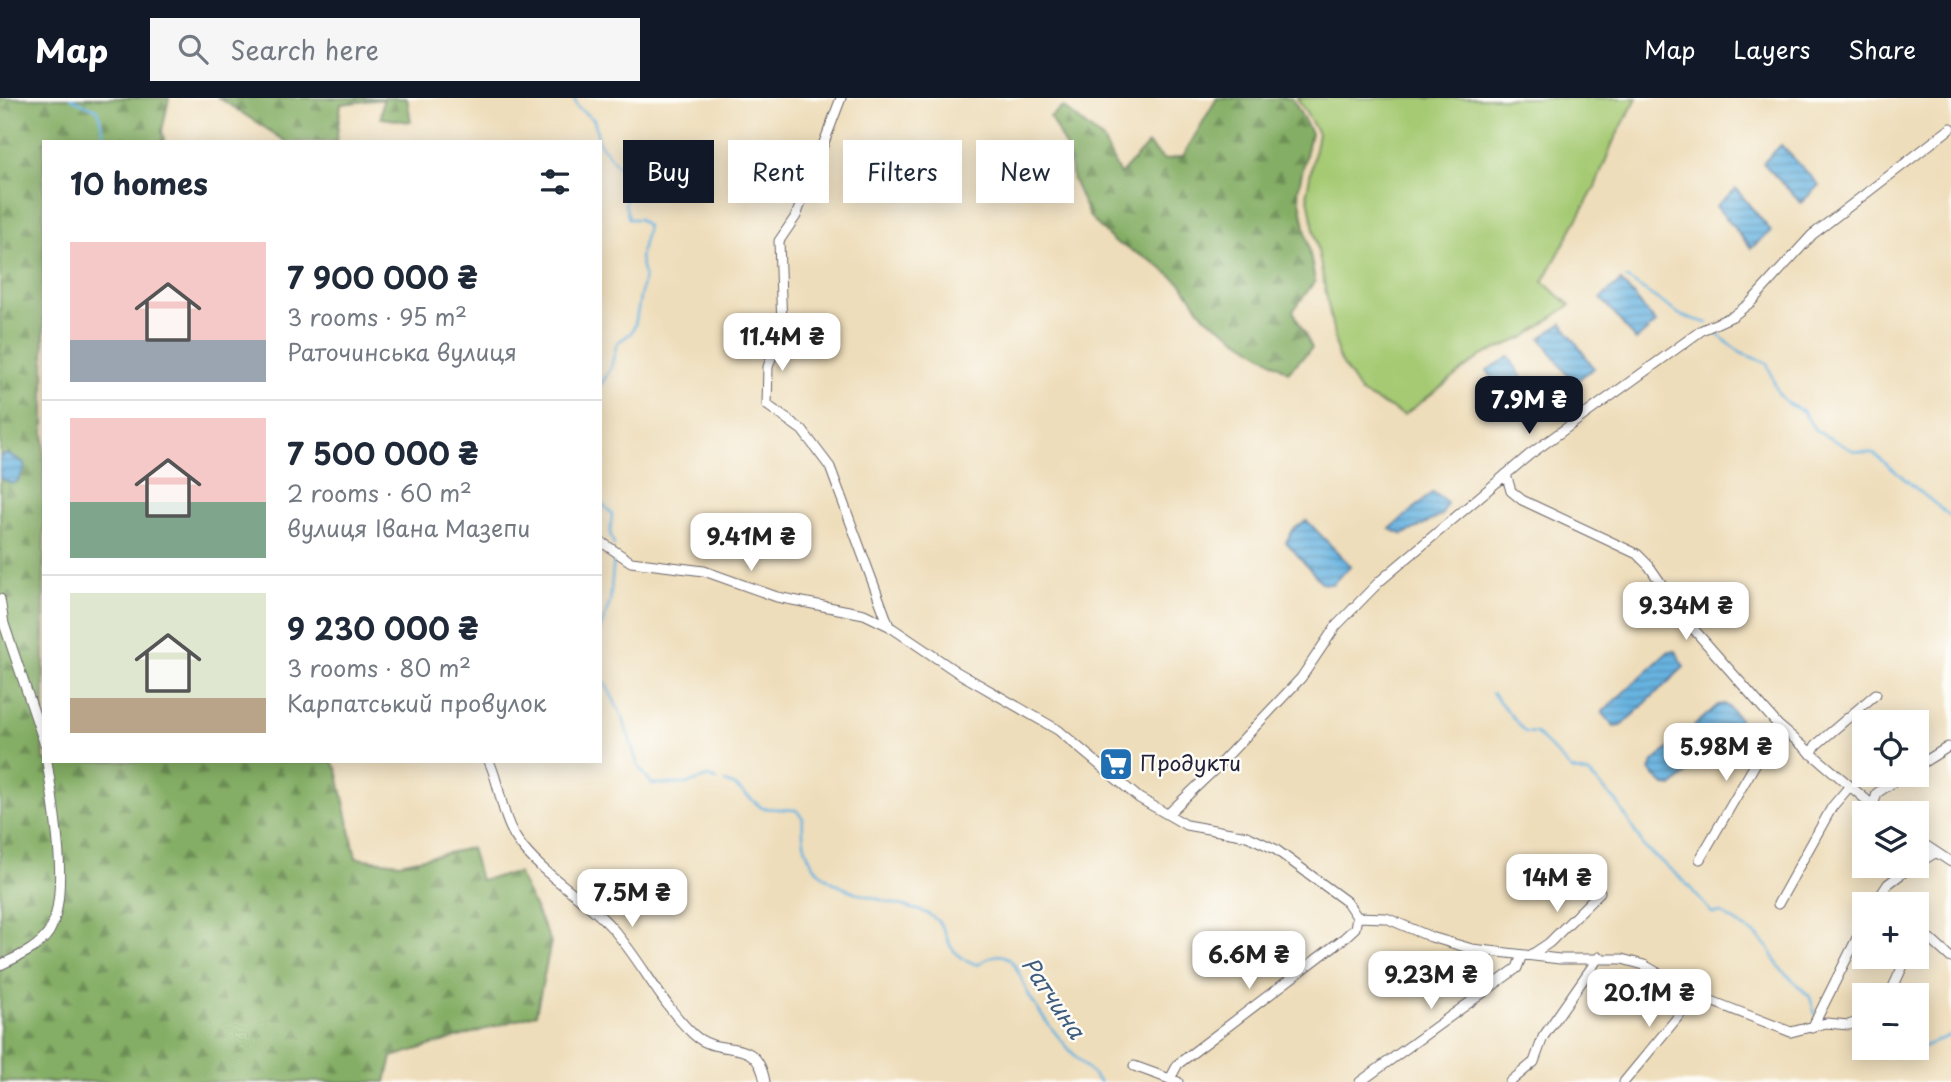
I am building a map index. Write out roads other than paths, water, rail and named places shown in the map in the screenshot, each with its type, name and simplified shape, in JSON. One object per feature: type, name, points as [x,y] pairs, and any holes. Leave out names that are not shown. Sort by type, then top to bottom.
[{"type":"street","points":[[841,98],[796,216],[779,241],[782,327],[768,367],[765,390],[767,405],[802,430],[830,467],[889,626]]},
{"type":"street","points":[[1168,814],[1214,770],[1301,678],[1336,626],[1362,600],[1506,474],[1702,330],[1733,316],[1751,302],[1773,274],[1812,235],[1951,128]]},
{"type":"street","points":[[1506,474],[1511,491],[1522,500],[1637,554],[1649,566],[1690,625],[1777,725],[1867,801]]},
{"type":"street","points":[[602,542],[631,562],[704,571],[777,597],[864,614],[889,626],[957,672],[1058,730],[1139,797],[1186,825],[1247,836],[1275,849],[1347,902],[1357,917],[1355,928],[1178,1064],[1174,1080],[1134,1066]]},
{"type":"street","points":[[0,599],[4,624],[42,735]]},
{"type":"street","points":[[1811,754],[1816,745],[1876,694]]},
{"type":"street","points":[[1700,859],[1777,725]]},
{"type":"street","points":[[1929,759],[1948,747]]},
{"type":"street","points":[[0,965],[36,946],[49,932],[55,911],[60,865],[47,763]]},
{"type":"street","points":[[490,763],[508,821],[518,841],[538,863],[613,928],[694,1035],[716,1046],[750,1052],[759,1060],[765,1082]]},
{"type":"street","points":[[1778,904],[1832,807],[1849,787]]},
{"type":"street","points":[[1875,801],[1877,793],[1886,787]]},
{"type":"street","points":[[1943,857],[1951,847]]},
{"type":"street","points":[[1883,892],[1896,878]]},
{"type":"street","points":[[1360,1082],[1517,968],[1526,955],[1549,943],[1600,892]]},
{"type":"street","points":[[1357,917],[1386,918],[1431,937],[1472,949],[1560,959],[1598,957],[1644,965],[1696,995],[1791,1032],[1815,1023],[1852,1024]]},
{"type":"street","points":[[1929,938],[1951,958]]},
{"type":"street","points":[[1815,1023],[1852,947]]},
{"type":"street","points":[[1510,1082],[1534,1062],[1543,1037],[1598,957]]},
{"type":"street","points":[[1624,1082],[1696,995]]},
{"type":"water","points":[[1781,145],[1819,185],[1801,203],[1763,163]]},
{"type":"water","points":[[1736,189],[1771,231],[1751,248],[1716,206]]},
{"type":"water","points":[[1621,281],[1656,323],[1636,340],[1601,298]]},
{"type":"water","points":[[1562,323],[1594,368],[1573,383],[1541,338]]},
{"type":"water","points":[[1509,357],[1538,403],[1516,417],[1487,370]]},
{"type":"water","points":[[7,454],[23,462],[25,468],[18,481],[12,484],[0,478],[0,457]]},
{"type":"water","points":[[1433,492],[1447,503],[1442,515],[1403,535],[1390,529]]},
{"type":"water","points":[[1306,520],[1351,566],[1332,584],[1322,583],[1286,542],[1293,530]]},
{"type":"water","points":[[1669,651],[1676,651],[1684,667],[1621,726],[1614,727],[1602,712]]},
{"type":"water","points":[[1725,704],[1739,718],[1739,726],[1672,787],[1665,786],[1650,771],[1653,762],[1718,705]]},
{"type":"waterway","name":"Ратчина","points":[[71,98],[98,110],[104,136],[111,140]]},
{"type":"waterway","points":[[574,98],[577,107],[594,120],[599,140]]},
{"type":"waterway","points":[[602,147],[630,182],[625,204],[629,219],[639,219],[647,226],[640,258],[644,276],[635,325],[631,333],[617,343],[611,368],[602,383]]},
{"type":"waterway","points":[[1626,278],[1682,316],[1708,323]]},
{"type":"waterway","points":[[1717,334],[1741,353],[1767,363],[1778,393],[1788,404],[1803,411],[1815,430],[1854,451],[1873,453],[1951,517]]},
{"type":"waterway","points":[[602,504],[612,514],[610,533],[614,545]]},
{"type":"waterway","points":[[602,624],[610,602],[614,556]]},
{"type":"waterway","name":"Ратчина","points":[[602,677],[623,718],[638,766],[652,784],[687,784],[708,777],[717,780]]},
{"type":"waterway","points":[[1492,693],[1525,732],[1536,733],[1572,770],[1589,774],[1617,802],[1644,847],[1684,881],[1712,913],[1721,913],[1756,935],[1769,948],[1780,968],[1810,997],[1815,1014]]},
{"type":"waterway","name":"Ратчина","points":[[725,782],[735,786],[762,808],[796,810],[803,818],[804,840],[809,858],[832,882],[928,914],[942,926],[956,953],[978,965],[994,956],[1007,957],[1017,969],[1028,995],[1046,1022],[1100,1082]]},
{"type":"waterway","points":[[1929,1044],[1951,1035]]},
{"type":"place","name":"Продукти","points":[[1116,764]]}]
